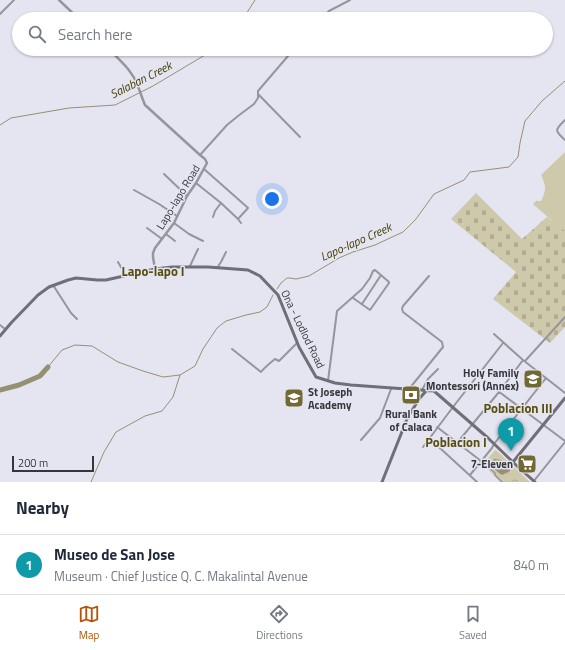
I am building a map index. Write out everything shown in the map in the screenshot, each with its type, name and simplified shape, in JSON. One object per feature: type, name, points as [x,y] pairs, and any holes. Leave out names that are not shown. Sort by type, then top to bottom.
[{"type":"main road","name":"Ona - Lodlod Road","points":[[0,336],[38,295],[53,285],[68,280],[76,278],[97,280],[126,276],[155,269],[190,266],[251,271],[256,273],[278,295],[299,347],[319,378],[335,383],[351,385],[434,391],[534,482]]},
{"type":"main road","points":[[382,482],[407,419],[419,399],[426,391]]},
{"type":"main road","points":[[513,462],[565,398]]},
{"type":"street","points":[[0,14],[14,0]]},
{"type":"street","points":[[59,0],[72,12]]},
{"type":"street","points":[[329,12],[350,0]]},
{"type":"street","name":"Lapo-lapo Road","points":[[116,56],[127,68],[137,84],[142,99],[149,109],[200,154],[207,163],[174,224],[155,248],[153,253],[155,269]]},
{"type":"street","points":[[200,154],[228,124],[254,104],[258,98],[258,91],[288,56]]},
{"type":"street","points":[[257,93],[300,137]]},
{"type":"street","points":[[565,120],[558,128],[557,132],[565,140]]},
{"type":"street","points":[[204,169],[247,207],[247,210],[238,219]]},
{"type":"street","points":[[164,174],[188,196]]},
{"type":"street","points":[[196,183],[221,203],[241,223]]},
{"type":"street","points":[[134,190],[178,217]]},
{"type":"street","points":[[213,217],[215,211],[221,203]]},
{"type":"street","points":[[174,224],[203,241]]},
{"type":"street","points":[[147,228],[162,239]]},
{"type":"street","points":[[166,234],[175,241]]},
{"type":"street","points":[[190,266],[198,249]]},
{"type":"street","points":[[217,268],[226,252]]},
{"type":"street","points":[[118,262],[126,276]]},
{"type":"street","points":[[328,381],[338,311],[362,289],[373,271],[375,270],[390,283],[371,310],[353,298]]},
{"type":"street","points":[[361,304],[381,275]]},
{"type":"street","points":[[409,389],[443,347],[442,342],[402,310],[403,306],[429,276]]},
{"type":"street","points":[[53,285],[71,313],[77,319]]},
{"type":"street","points":[[457,443],[524,361],[565,317]]},
{"type":"street","points":[[0,325],[5,329]]},
{"type":"street","points":[[494,334],[524,361],[565,392]]},
{"type":"street","points":[[232,348],[261,372],[275,359],[279,361],[298,342]]},
{"type":"street","points":[[423,447],[503,343]]},
{"type":"street","points":[[422,390],[428,379],[438,369]]},
{"type":"street","points":[[478,376],[565,442],[534,482]]},
{"type":"street","points":[[470,475],[546,378]]},
{"type":"street","points":[[361,440],[380,418],[391,388]]},
{"type":"street","points":[[437,428],[481,461],[502,482]]},
{"type":"street","points":[[429,438],[476,482]]},
{"type":"green space","points":[[565,152],[565,232],[533,204],[537,200],[541,201],[545,190],[545,185],[541,175]]},
{"type":"green space","points":[[476,193],[522,239],[547,217],[565,231],[565,327],[550,343],[493,299],[516,272],[451,219]]},
{"type":"green space","points":[[495,450],[530,482],[500,482],[483,464]]},
{"type":"water","points":[[494,459],[501,460],[510,468],[510,471],[502,475],[499,473],[492,464]]},
{"type":"waterway","name":"Salaban Creek","points":[[247,12],[255,0]]},
{"type":"waterway","name":"Salaban Creek","points":[[0,125],[11,118],[69,108],[115,105],[153,86],[203,56]]},
{"type":"waterway","name":"Lapo-lapo Creek","points":[[277,289],[287,278],[296,279],[309,276],[339,258],[375,245],[403,232],[416,219],[434,194],[464,180],[470,172],[509,167],[518,157],[525,121],[542,101],[565,81]]},
{"type":"waterway","name":"Lapo-lapo Creek","points":[[48,367],[62,350],[75,345],[92,346],[118,362],[143,371],[163,377],[180,375],[195,366],[203,349],[217,328],[226,321],[260,312],[267,307],[273,295]]},
{"type":"waterway","name":"Lapo-lapo Creek","points":[[0,390],[19,385],[40,376],[48,367]]},
{"type":"waterway","points":[[91,482],[104,452],[116,432],[145,416],[162,411],[173,397],[180,375]]},
{"type":"place","name":"Holy Family Montessori (Annex)","points":[[533,379]]},
{"type":"place","name":"Rural Bank of Calaca","points":[[411,395]]},
{"type":"place","name":"St Joseph Academy","points":[[294,398]]},
{"type":"place","name":"Museo de San Jose","points":[[511,451]]},
{"type":"place","name":"7-Eleven","points":[[527,464]]},
{"type":"district","name":"Lapo-lapo I","points":[[153,271]]},
{"type":"district","name":"Poblacion III","points":[[518,408]]},
{"type":"district","name":"Poblacion I","points":[[456,442]]}]
